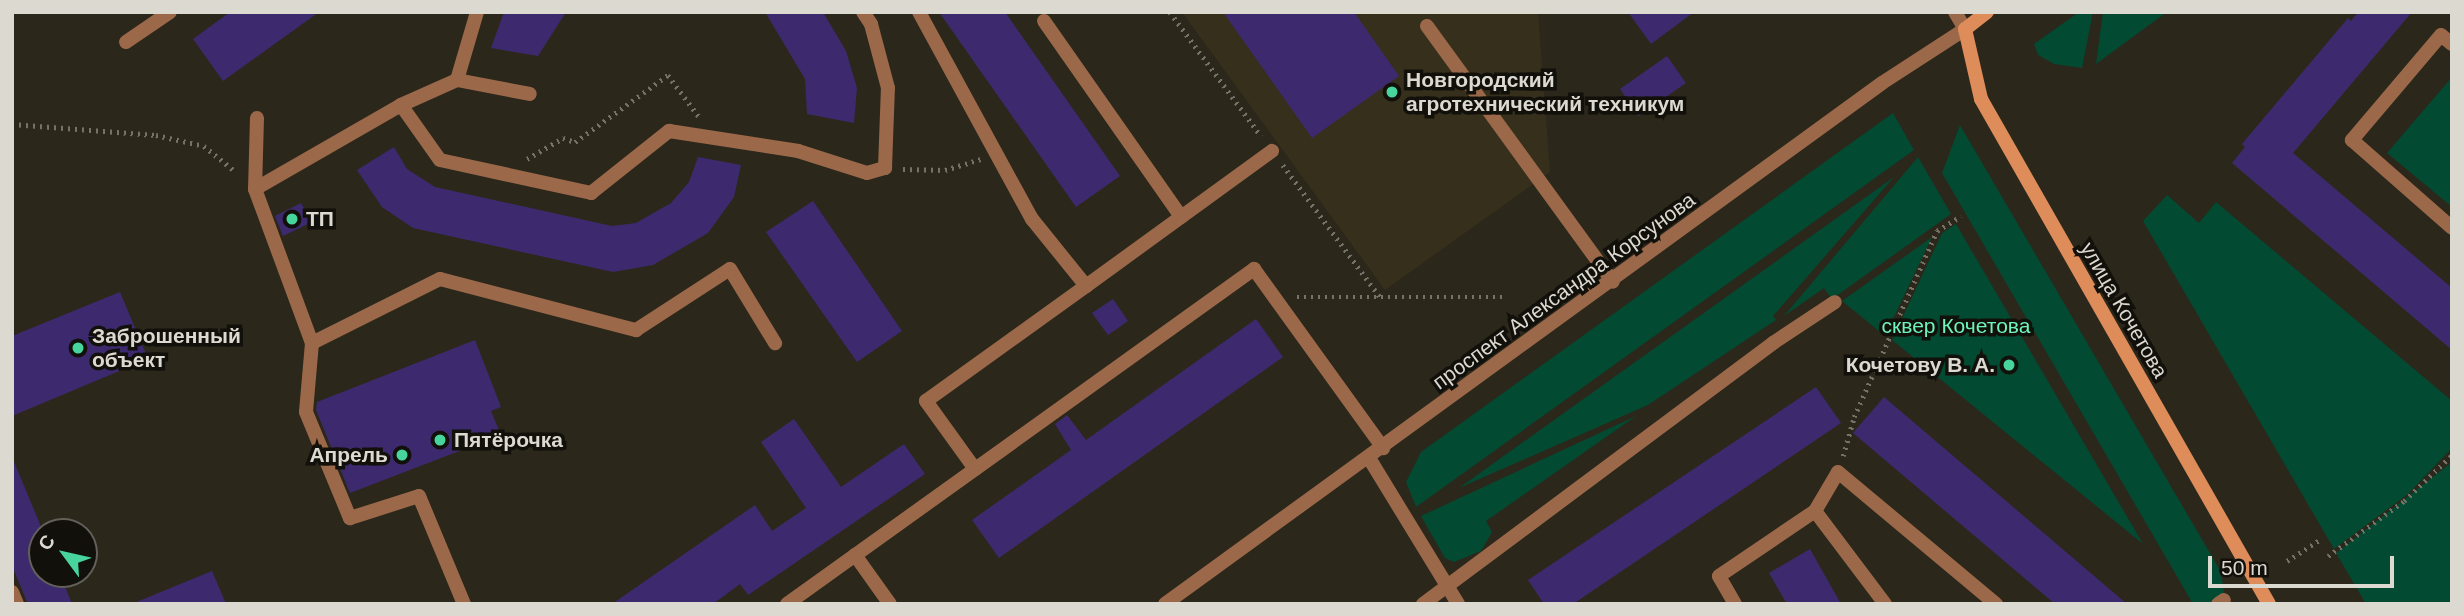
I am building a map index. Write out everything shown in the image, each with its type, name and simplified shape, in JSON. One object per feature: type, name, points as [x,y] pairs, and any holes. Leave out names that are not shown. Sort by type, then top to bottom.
[{"type":"main road","name":"проспект Александра Корсунова","points":[[1965,29],[1987,12]]},
{"type":"main road","name":"улица Кочетова","points":[[1965,29],[1981,99],[2269,604]]},
{"type":"street","points":[[126,43],[170,12]]},
{"type":"street","points":[[457,80],[477,12]]},
{"type":"street","points":[[401,105],[440,160],[591,193],[669,131],[798,151],[867,173],[885,168],[888,88],[871,23],[863,12]]},
{"type":"street","points":[[919,12],[1032,219],[1086,286]]},
{"type":"street","points":[[1955,12],[1965,29]]},
{"type":"street","points":[[1044,21],[1181,217]]},
{"type":"street","points":[[1427,26],[1613,282]]},
{"type":"street","name":"проспект Александра Корсунова","points":[[1165,604],[1613,282],[1882,83],[1965,29]]},
{"type":"street","points":[[2452,44],[2441,35],[2352,140],[2452,228]]},
{"type":"street","points":[[255,189],[401,105],[457,80],[530,94]]},
{"type":"street","points":[[257,118],[255,189],[312,343],[306,412],[350,518],[419,496],[464,604]]},
{"type":"street","points":[[975,469],[926,401],[1272,151]]},
{"type":"street","points":[[312,343],[440,279],[636,330],[730,269],[775,343]]},
{"type":"street","points":[[787,604],[1254,269],[1383,448]]},
{"type":"street","points":[[1423,604],[1773,343],[1835,302]]},
{"type":"street","points":[[1369,458],[1458,604]]},
{"type":"street","points":[[1735,604],[1719,576],[1815,511],[1838,472],[1996,604]]},
{"type":"street","points":[[1815,511],[1885,604]]},
{"type":"street","points":[[855,555],[890,604]]},
{"type":"street","points":[[12,592],[17,604]]},
{"type":"path","points":[[502,174],[562,138],[575,142],[668,75],[716,139]]},
{"type":"path","points":[[12,124],[156,135],[204,146],[255,189]]},
{"type":"path","points":[[885,168],[945,170],[996,154]]},
{"type":"path","points":[[1838,472],[1854,417],[1937,231],[1961,216]]},
{"type":"path","points":[[1273,297],[1502,297]]},
{"type":"path","points":[[2328,555],[2404,501],[2452,455]]},
{"type":"path","points":[[2287,561],[2319,540]]},
{"type":"shaded area","name":"Новгородский агротехнический техникум","points":[[1182,12],[1538,12],[1550,172],[1385,290]]},
{"type":"green space","points":[[2079,12],[2093,12],[2082,68],[2054,64],[2038,55],[2034,44]]},
{"type":"green space","points":[[2103,12],[2167,12],[2096,64]]},
{"type":"green space","points":[[2452,77],[2452,207],[2387,153]]},
{"type":"green space","points":[[1893,113],[1914,150],[1416,507],[1406,482],[1421,452]]},
{"type":"green space","points":[[1960,125],[2221,572],[2224,592],[2211,604],[2193,604],[1942,173]]},
{"type":"green space","points":[[1918,157],[1951,214],[1832,299],[1824,288],[1784,316]]},
{"type":"green space","points":[[1894,177],[1773,316],[1776,320],[1648,405],[1459,488]]},
{"type":"green space","points":[[2167,195],[2199,223],[2216,202],[2452,401],[2452,448],[2408,494],[2334,549],[2143,221]]},
{"type":"green space","name":"сквер Кочетова","points":[[1956,224],[2143,544],[1892,340],[1942,233]]},
{"type":"green space","points":[[1932,237],[1885,336],[1842,301]]},
{"type":"green space","points":[[1636,416],[1486,521],[1492,532],[1481,551],[1454,562],[1445,558],[1421,516]]},
{"type":"green space","points":[[2452,462],[2452,604],[2366,604],[2336,553]]},
{"type":"building","points":[[230,12],[319,12],[223,81],[193,39]]},
{"type":"building","points":[[504,12],[566,12],[538,56],[491,48]]},
{"type":"building","points":[[765,12],[823,12],[846,51],[857,88],[854,123],[807,114],[805,79]]},
{"type":"building","points":[[939,12],[1005,12],[1120,176],[1076,207]]},
{"type":"building","points":[[1223,12],[1354,12],[1399,76],[1312,138]]},
{"type":"building","points":[[1628,12],[1694,12],[1651,44]]},
{"type":"building","points":[[2358,12],[2412,12],[2293,153],[2452,288],[2452,350],[2232,163],[2245,147],[2242,144],[2348,18],[2351,21]]},
{"type":"building","points":[[1667,56],[1686,83],[1639,116],[1620,89]]},
{"type":"building","points":[[394,147],[407,169],[435,187],[612,226],[636,223],[671,203],[689,182],[698,157],[741,165],[734,197],[708,233],[653,265],[613,272],[413,228],[382,207],[357,170]]},
{"type":"building","points":[[813,201],[902,331],[857,362],[766,232]]},
{"type":"building","name":"ТП","points":[[301,203],[312,222],[283,236],[275,216]]},
{"type":"building","name":"Заброшенный объект","points":[[120,292],[148,359],[12,416],[12,336]]},
{"type":"building","points":[[1113,299],[1128,321],[1108,335],[1092,313]]},
{"type":"building","points":[[1256,319],[1283,357],[999,558],[972,520],[1071,450],[1055,424],[1067,415],[1086,440]]},
{"type":"building","points":[[475,340],[501,407],[491,411],[501,435],[350,493],[316,410],[317,402]]},
{"type":"building","points":[[1816,387],[1841,423],[1573,604],[1544,604],[1528,580]]},
{"type":"building","points":[[1884,397],[2127,604],[2055,604],[1853,433]]},
{"type":"building","points":[[794,419],[841,487],[904,444],[925,474],[748,595],[740,584],[713,604],[612,604],[755,505],[772,531],[806,508],[761,442]]},
{"type":"building","points":[[12,457],[37,518],[28,518],[28,588],[66,588],[72,604],[28,604],[12,566]]},
{"type":"building","points":[[1810,549],[1841,604],[1787,604],[1769,573]]},
{"type":"building","points":[[212,571],[226,604],[134,604],[134,603]]},
{"type":"place","name":"Новгородский агротехнический техникум","points":[[1392,92]]},
{"type":"place","name":"ТП","points":[[292,219]]},
{"type":"place","name":"Заброшенный объект","points":[[78,348]]},
{"type":"place","name":"Кочетову В. А.","points":[[2009,365]]},
{"type":"place","name":"Пятёрочка","points":[[440,440]]},
{"type":"place","name":"Апрель","points":[[402,455]]}]
